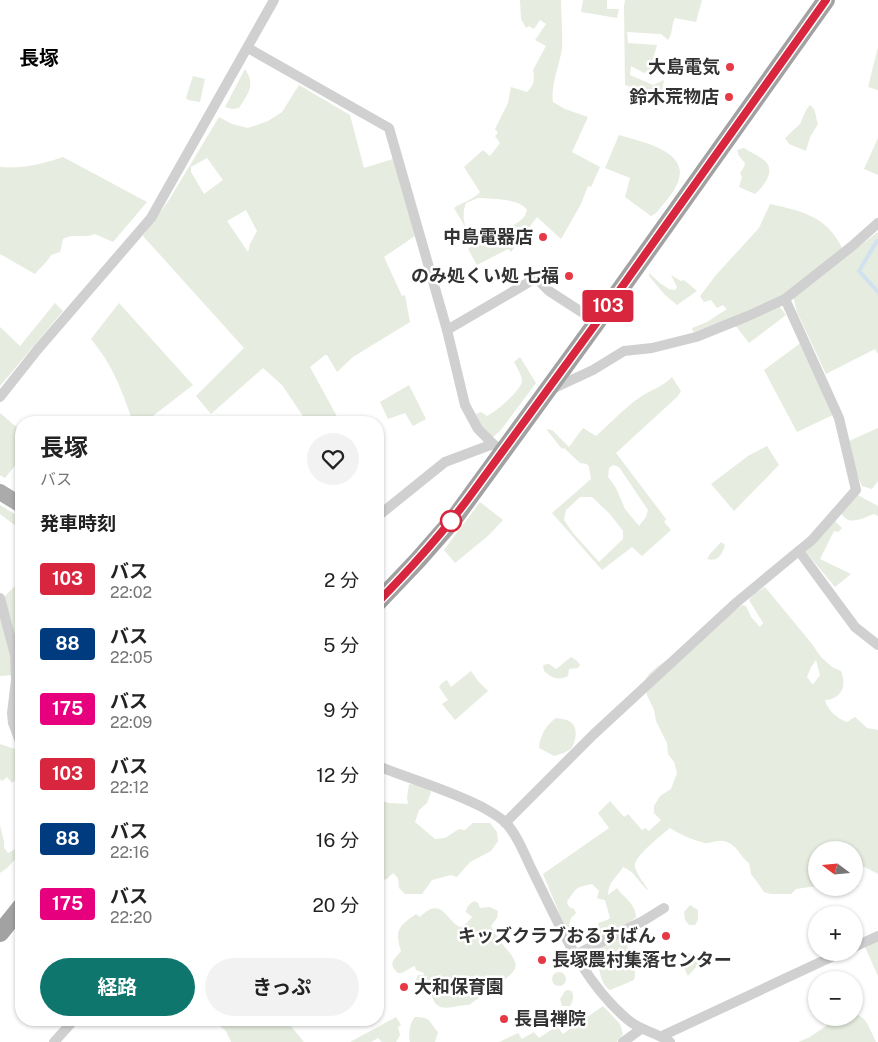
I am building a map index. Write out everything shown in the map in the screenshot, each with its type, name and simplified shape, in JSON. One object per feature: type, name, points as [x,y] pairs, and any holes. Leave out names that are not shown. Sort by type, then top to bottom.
[{"type":"highway","points":[[384,596],[453,520],[498,448],[544,393],[597,322],[826,0]]},
{"type":"highway","points":[[0,933],[11,916]]},
{"type":"main road","points":[[0,492],[15,501]]},
{"type":"street","points":[[0,397],[38,349],[151,218],[274,0]]},
{"type":"street","points":[[248,48],[388,128],[447,330],[465,405],[478,429],[498,448]]},
{"type":"street","points":[[544,393],[593,370],[624,352],[652,348],[696,337],[785,299],[878,223]]},
{"type":"street","points":[[447,330],[536,278],[549,291],[597,322]]},
{"type":"street","points":[[506,823],[594,734],[737,602],[812,540],[856,490],[839,418],[785,299]]},
{"type":"street","points":[[384,511],[445,462],[498,448]]},
{"type":"street","points":[[799,550],[855,626],[878,645]]},
{"type":"street","points":[[0,598],[15,655]]},
{"type":"street","points":[[15,688],[12,713],[15,729]]},
{"type":"street","points":[[384,768],[464,797],[492,812],[506,823],[519,844],[575,955],[608,1000],[627,1020],[640,1029],[666,1039],[824,961]]},
{"type":"street","points":[[575,955],[640,923],[664,908]]},
{"type":"street","points":[[863,943],[878,936]]},
{"type":"street","points":[[54,1042],[69,1026]]},
{"type":"street","points":[[624,1042],[640,1029]]},
{"type":"shaded area","points":[[520,0],[561,0],[562,48],[554,83],[553,102],[565,109],[588,117],[572,152],[600,167],[591,187],[588,186],[581,204],[561,239],[537,217],[511,252],[508,249],[477,265],[468,249],[475,243],[454,208],[480,192],[464,167],[483,150],[490,156],[500,143],[495,136],[498,133],[495,129],[508,103],[511,87],[527,92],[533,85],[533,70],[546,46],[535,40],[546,24],[540,20],[534,29],[529,26],[526,28],[521,19]],"holes":[[[478,198],[512,201],[527,210],[524,217],[509,228],[495,235],[479,238],[470,233],[464,218],[466,203]]]},
{"type":"shaded area","points":[[583,0],[607,0],[607,9],[619,9],[617,18],[581,12]]},
{"type":"shaded area","points":[[625,0],[702,0],[696,22],[675,18],[668,40],[661,34],[627,32],[628,43],[657,45],[650,70],[644,73],[631,66],[630,75],[653,85],[664,80],[661,97],[625,85]]},
{"type":"shaded area","points":[[878,47],[878,90],[868,87]]},
{"type":"shaded area","points":[[245,69],[250,80],[248,94],[239,108],[225,107]]},
{"type":"shaded area","points":[[193,76],[205,79],[200,102],[186,98]]},
{"type":"shaded area","points":[[299,85],[350,115],[364,168],[396,158],[415,236],[384,257],[402,296],[405,295],[410,322],[353,357],[337,372],[327,355],[310,367],[337,416],[303,416],[282,385],[263,368],[211,414],[196,396],[244,348],[143,236],[169,200],[219,117],[232,124],[248,128],[268,121],[282,112]],"holes":[[[207,158],[223,180],[204,194],[191,172],[191,167]],[[246,210],[257,231],[248,252],[227,221]]]},
{"type":"shaded area","points":[[810,105],[815,111],[818,124],[810,137],[806,151],[789,144],[785,138],[800,124]]},
{"type":"shaded area","points":[[619,135],[661,149],[677,162],[680,171],[678,182],[656,213],[651,216],[625,197],[630,178],[605,168]]},
{"type":"shaded area","points":[[878,138],[878,175],[864,169]]},
{"type":"shaded area","points":[[744,148],[768,164],[769,174],[765,183],[755,194],[739,187],[742,177],[740,173],[745,163],[737,150]]},
{"type":"shaded area","points":[[63,157],[147,202],[113,242],[95,234],[67,237],[63,239],[60,252],[51,255],[35,274],[0,254],[0,167],[32,165]]},
{"type":"shaded area","points":[[770,204],[792,209],[821,222],[836,237],[842,248],[780,299],[693,332],[692,328],[707,322],[727,309],[723,305],[717,308],[711,300],[704,302],[700,296],[716,275],[759,228]]},
{"type":"shaded area","points":[[878,232],[878,354],[875,349],[826,374],[797,312],[793,296]]},
{"type":"shaded area","points":[[649,273],[669,289],[675,290],[677,287],[671,275],[681,281],[684,280],[697,291],[677,305],[665,295],[649,276]]},
{"type":"shaded area","points":[[55,303],[63,311],[0,386],[0,327],[20,346]]},
{"type":"shaded area","points":[[119,303],[193,385],[153,416],[131,416],[111,369],[91,339]]},
{"type":"shaded area","points":[[779,306],[786,315],[749,343],[735,325]]},
{"type":"shaded area","points":[[802,342],[835,414],[797,432],[764,370]]},
{"type":"shaded area","points":[[520,357],[536,383],[501,430],[492,438],[485,433],[476,414],[481,412],[487,416],[501,406],[521,385],[522,379],[514,362]]},
{"type":"shaded area","points":[[672,377],[681,391],[678,396],[616,453],[666,519],[664,522],[671,530],[642,556],[632,547],[602,570],[552,513],[591,479],[589,467],[587,464],[580,463],[564,448],[562,449],[546,429],[552,430],[569,447],[583,428],[596,436],[636,400]],"holes":[[[613,465],[619,467],[648,510],[646,517],[639,526],[625,509],[616,488],[608,477],[609,468]],[[580,497],[592,497],[610,514],[623,531],[623,539],[599,562],[564,520],[566,510]]]},
{"type":"shaded area","points":[[409,385],[426,419],[413,426],[405,413],[388,419],[380,402]]},
{"type":"shaded area","points":[[0,413],[15,426],[15,466],[5,478],[0,475]]},
{"type":"shaded area","points":[[878,428],[878,481],[872,489],[862,486],[855,471],[847,442]]},
{"type":"shaded area","points":[[767,446],[779,465],[734,511],[711,484],[748,456]]},
{"type":"shaded area","points":[[856,494],[878,506],[878,516],[874,514],[852,521],[844,517],[841,513]]},
{"type":"shaded area","points":[[480,502],[503,520],[489,535],[455,563],[444,550]]},
{"type":"shaded area","points":[[0,505],[15,514],[15,525],[0,514]]},
{"type":"shaded area","points":[[835,521],[842,528],[838,532],[834,531],[820,559],[851,574],[835,587],[806,552]]},
{"type":"shaded area","points":[[721,542],[725,545],[721,555],[717,559],[707,559],[710,554]]},
{"type":"shaded area","points":[[15,586],[15,656],[2,599]]},
{"type":"shaded area","points":[[765,587],[821,657],[832,667],[841,671],[843,677],[842,691],[836,697],[825,700],[830,711],[844,721],[847,722],[855,717],[867,728],[878,730],[878,874],[863,866],[863,841],[808,841],[808,887],[796,889],[791,894],[771,894],[764,892],[751,874],[749,863],[731,844],[721,841],[703,843],[670,828],[649,846],[636,862],[637,872],[649,891],[631,871],[623,867],[610,886],[608,895],[617,888],[634,908],[636,917],[629,923],[601,937],[598,923],[610,918],[605,900],[597,897],[599,891],[592,884],[579,887],[575,891],[567,902],[569,907],[574,909],[576,913],[571,918],[569,925],[579,932],[581,941],[576,946],[560,915],[543,874],[609,828],[598,813],[610,801],[624,817],[628,814],[642,830],[645,828],[649,831],[661,820],[654,813],[654,806],[660,796],[671,789],[677,773],[674,762],[668,754],[667,743],[656,721],[654,710],[647,695],[645,680],[658,666],[711,630],[742,605],[746,606],[751,617],[760,627],[763,623],[749,600],[754,594]],"holes":[[[816,660],[820,675],[812,684],[807,677]]]},
{"type":"shaded area","points":[[0,608],[9,640],[13,675],[0,676]]},
{"type":"shaded area","points":[[571,657],[580,665],[578,668],[569,669],[568,676],[555,678],[544,671],[543,665],[549,664],[556,669]]},
{"type":"shaded area","points":[[471,671],[488,691],[455,720],[442,704],[448,700],[439,687],[447,680],[451,687]]},
{"type":"shaded area","points":[[556,718],[572,723],[576,737],[571,749],[554,756],[539,748],[544,731]]},
{"type":"shaded area","points":[[0,744],[15,749],[15,780],[12,783],[7,777],[2,781],[0,779]]},
{"type":"shaded area","points":[[409,784],[426,786],[431,792],[427,803],[419,810],[415,822],[435,839],[445,838],[459,829],[465,830],[473,823],[490,823],[497,832],[498,841],[491,851],[470,862],[457,877],[451,875],[432,880],[422,894],[405,894],[399,888],[398,878],[393,873],[384,880],[384,802],[408,804]]},
{"type":"shaded area","points":[[0,825],[4,848],[8,853],[15,849],[15,859],[0,873]]},
{"type":"shaded area","points":[[475,901],[480,908],[490,907],[498,911],[497,918],[491,926],[513,958],[515,962],[514,971],[498,984],[495,991],[480,997],[469,1005],[448,1008],[438,1006],[432,996],[417,986],[416,979],[418,975],[423,975],[424,973],[416,970],[415,966],[402,973],[398,973],[394,969],[392,963],[401,951],[398,933],[402,925],[416,914],[420,917],[434,908],[439,909],[460,927],[466,924],[472,917],[466,910]]},
{"type":"shaded area","points":[[690,905],[698,910],[698,920],[695,925],[689,925],[685,920],[684,912]]},
{"type":"shaded area","points":[[623,935],[634,964],[634,980],[610,990],[603,982],[598,964],[590,963],[586,957],[588,954]]},
{"type":"shaded area","points":[[878,939],[878,976],[865,947]]},
{"type":"shaded area","points":[[688,953],[696,958],[698,965],[688,976],[683,962]]},
{"type":"shaded area","points":[[556,972],[562,972],[566,979],[562,986],[556,986],[552,982],[552,976]]},
{"type":"shaded area","points":[[565,991],[572,991],[572,1002],[570,1006],[562,1006],[560,999]]},
{"type":"shaded area","points":[[603,1006],[620,1024],[623,1034],[617,1042],[499,1042],[518,1033],[522,1039],[534,1032],[539,1038],[557,1026],[563,1034]]},
{"type":"shaded area","points":[[396,1017],[401,1025],[398,1027],[400,1035],[396,1042],[382,1042],[378,1038],[371,1042],[350,1042],[379,1026],[384,1026],[384,1024]]},
{"type":"shaded area","points":[[415,1017],[427,1019],[431,1023],[438,1032],[435,1042],[410,1042],[410,1029]]},
{"type":"shaded area","points":[[863,1019],[867,1023],[876,1042],[798,1042],[810,1037],[826,1026],[863,1026]]},
{"type":"shaded area","points":[[220,1026],[291,1026],[304,1042],[231,1042],[226,1031]]},
{"type":"waterway","points":[[877,241],[859,271],[878,292]]},
{"type":"bus line","name":"103","points":[[384,596],[453,520],[597,322],[826,0]]},
{"type":"place","name":"大島電気","points":[[730,67]]},
{"type":"place","name":"鈴木荒物店","points":[[729,97]]},
{"type":"place","name":"中島電器店","points":[[543,237]]},
{"type":"place","name":"のみ処くい処 七福","points":[[569,276]]},
{"type":"place","name":"キッズクラブおるすばん","points":[[666,936]]},
{"type":"place","name":"長塚農村集落センター","points":[[542,960]]},
{"type":"place","name":"大和保育園","points":[[404,987]]},
{"type":"place","name":"長昌禅院","points":[[504,1019]]},
{"type":"district","name":"長塚","points":[[39,58]]}]
